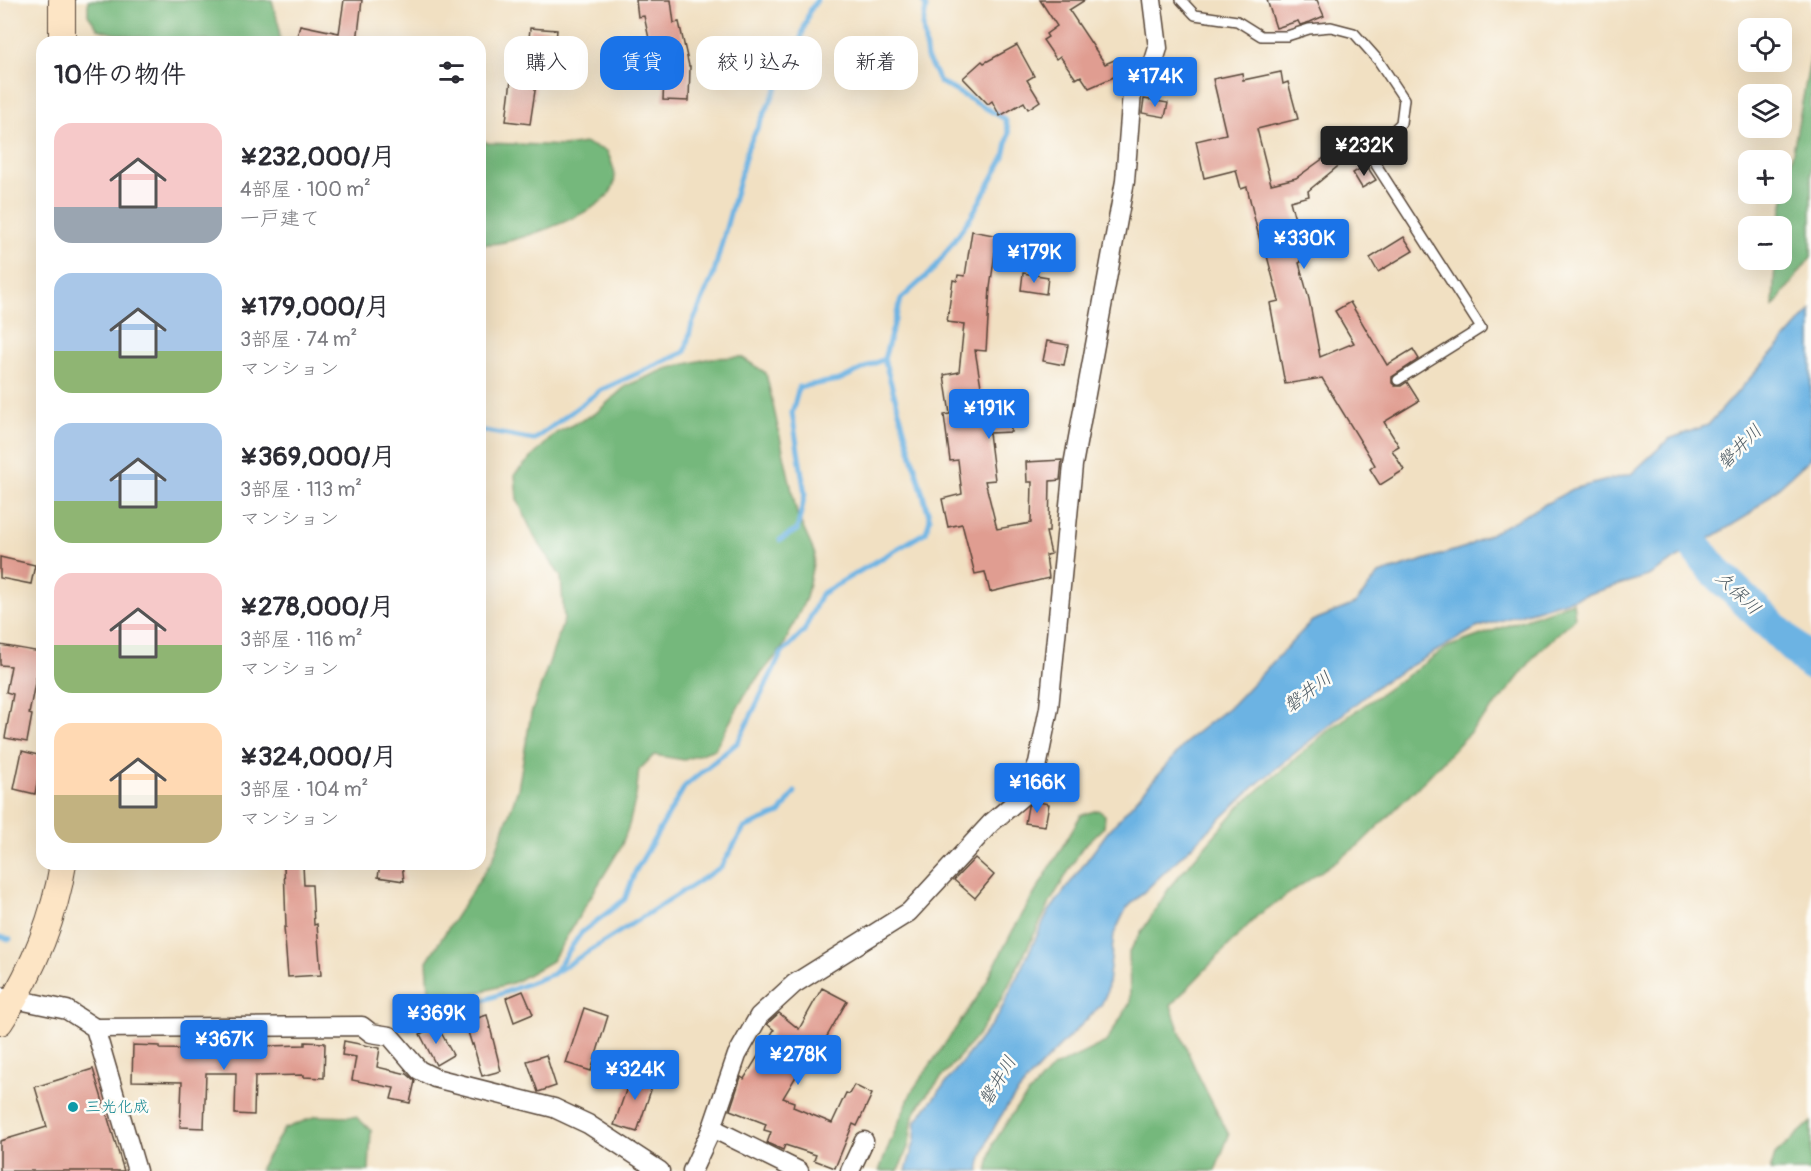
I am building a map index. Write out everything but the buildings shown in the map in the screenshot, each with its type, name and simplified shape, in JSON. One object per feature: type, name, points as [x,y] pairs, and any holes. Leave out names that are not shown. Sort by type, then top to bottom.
[{"type":"street","points":[[62,0],[62,36]]},
{"type":"street","points":[[692,1171],[712,1128],[737,1055],[759,1016],[795,984],[909,912],[991,823],[1025,794],[1038,763],[1049,708],[1073,465],[1125,181],[1132,92],[1149,74],[1158,48],[1152,0]]},
{"type":"street","points":[[0,1022],[8,998],[46,934],[62,870]]},
{"type":"street","points":[[8,998],[67,1010],[95,1028],[362,1026],[371,1033],[390,1036],[418,1070],[435,1078],[554,1108],[588,1124],[660,1171]]},
{"type":"street","points":[[95,1028],[137,1171]]},
{"type":"street","points":[[712,1128],[799,1171]]},
{"type":"street","points":[[850,1171],[864,1141]]},
{"type":"lane","points":[[1181,0],[1195,15],[1237,21],[1261,36],[1287,36],[1309,29],[1331,27],[1354,33],[1378,60],[1404,99],[1401,123],[1377,146],[1373,160],[1480,328],[1398,380]]},
{"type":"green space","points":[[88,0],[272,0],[280,36],[132,36],[98,29],[88,15]]},
{"type":"green space","points":[[1811,55],[1811,257],[1773,307],[1775,270],[1792,270],[1792,216],[1781,216],[1783,204],[1792,204],[1792,157]]},
{"type":"green space","points":[[486,142],[566,146],[584,143],[607,151],[612,164],[614,182],[607,196],[580,215],[562,223],[497,243],[486,244]]},
{"type":"green space","points":[[741,357],[766,373],[797,514],[815,554],[806,598],[783,647],[747,691],[715,749],[684,760],[654,755],[639,770],[636,796],[621,847],[552,961],[515,982],[449,1001],[429,991],[427,961],[493,859],[518,789],[531,714],[564,620],[561,577],[534,536],[517,499],[515,474],[556,433],[596,413],[626,386],[666,369],[711,358]]},
{"type":"green space","points":[[1573,602],[1575,618],[1538,652],[1503,697],[1427,778],[1359,845],[1257,916],[1171,1005],[1189,1055],[1229,1135],[1215,1171],[987,1171],[993,1144],[1016,1108],[1052,1068],[1106,1042],[1130,1003],[1129,952],[1171,885],[1241,805],[1330,729],[1448,647]]},
{"type":"green space","points":[[1098,810],[1105,815],[1104,827],[1082,848],[1052,899],[1002,998],[977,1036],[924,1098],[913,1116],[909,1145],[898,1171],[879,1171],[912,1091],[981,992],[1013,930],[1081,815]]},
{"type":"green space","points":[[316,1116],[356,1117],[371,1130],[369,1171],[260,1171],[284,1129]]},
{"type":"green space","points":[[1811,1122],[1811,1171],[1770,1171],[1775,1155]]},
{"type":"water","name":"磐井川","points":[[1811,310],[1811,458],[1747,516],[1648,576],[1476,628],[1381,683],[1257,784],[1126,909],[1114,934],[1107,992],[1101,1005],[1027,1081],[1010,1102],[985,1147],[979,1171],[906,1171],[915,1140],[916,1121],[998,1016],[1048,913],[1107,833],[1191,737],[1233,704],[1312,621],[1355,604],[1379,574],[1466,547],[1573,489],[1631,474],[1669,439],[1708,425]]},
{"type":"waterway","points":[[486,431],[534,440],[601,390],[685,352],[692,324],[713,276],[748,147],[800,41],[809,12],[817,0]]},
{"type":"waterway","points":[[780,540],[797,530],[805,494],[792,413],[799,387],[839,380],[884,359],[901,299],[934,269],[972,215],[1004,157],[1009,133],[1005,119],[940,82],[927,58],[923,27],[926,7],[922,0]]},
{"type":"waterway","points":[[553,974],[581,933],[625,899],[635,872],[685,786],[738,742],[781,654],[804,631],[821,594],[926,532],[930,519],[884,359]]},
{"type":"waterway","name":"久保川","points":[[1671,516],[1713,569],[1811,664]]},
{"type":"waterway","points":[[409,1029],[553,974],[721,867],[744,828],[780,813],[795,792]]},
{"type":"waterway","points":[[0,937],[10,939]]},
{"type":"place","name":"三光化成","points":[[73,1107]]}]
